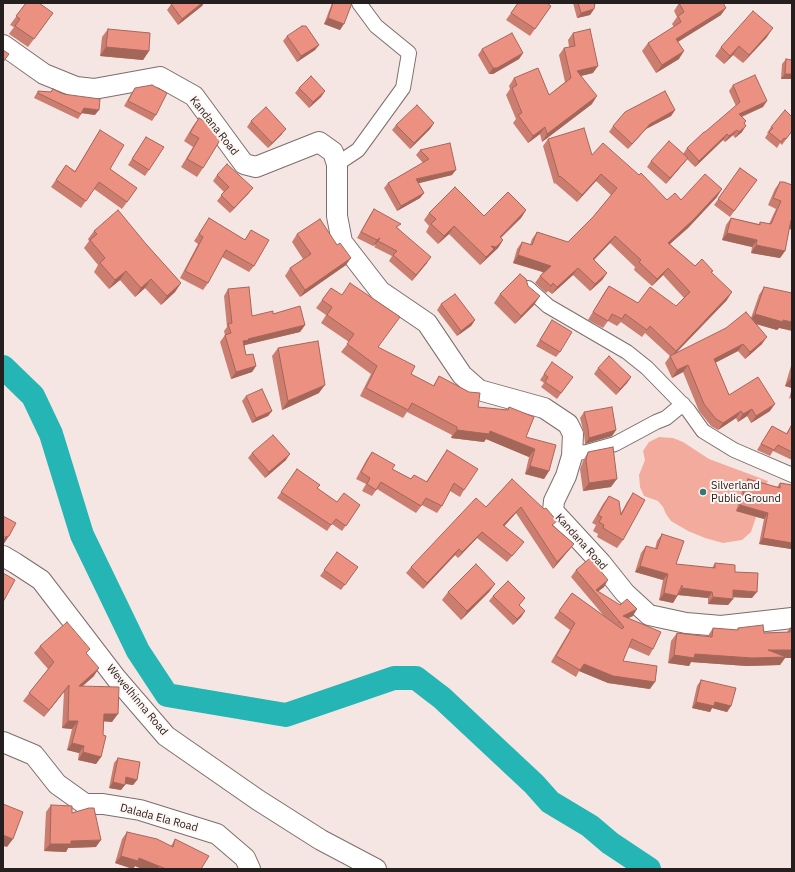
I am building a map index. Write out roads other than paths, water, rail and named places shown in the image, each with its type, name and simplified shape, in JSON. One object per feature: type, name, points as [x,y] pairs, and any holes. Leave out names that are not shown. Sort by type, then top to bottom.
[{"type":"street","points":[[338,164],[358,150],[403,88],[409,53],[376,26],[359,3]]},
{"type":"street","name":"Kandana Road","points":[[3,45],[44,74],[76,87],[94,88],[160,78],[194,96],[244,164],[256,168],[319,142],[333,152],[338,164],[337,216],[342,242],[380,291],[427,323],[462,375],[479,390],[544,408],[568,424],[573,434],[572,453],[566,476],[554,501],[553,511],[601,563],[625,593],[649,615],[686,623],[721,626],[792,618]]},
{"type":"street","points":[[528,288],[548,306],[627,352],[647,368],[683,404],[703,431],[740,453],[792,474]]},
{"type":"street","points":[[572,453],[587,452],[615,444],[666,418],[683,404]]},
{"type":"street","name":"Wewelhinna Road","points":[[3,556],[15,562],[40,580],[116,678],[166,736],[258,800],[321,840],[376,869]]},
{"type":"street","name":"Dalada Ela Road","points":[[3,742],[34,755],[57,784],[85,804],[103,804],[140,810],[217,834],[245,858],[250,869]]},
{"type":"waterway","points":[[3,367],[33,396],[51,434],[82,535],[138,651],[167,695],[286,715],[394,678],[416,678],[442,698],[534,784],[550,802],[590,826],[610,843],[649,869]]},
{"type":"place","name":"Silverland Public Ground","points":[[703,492]]}]
